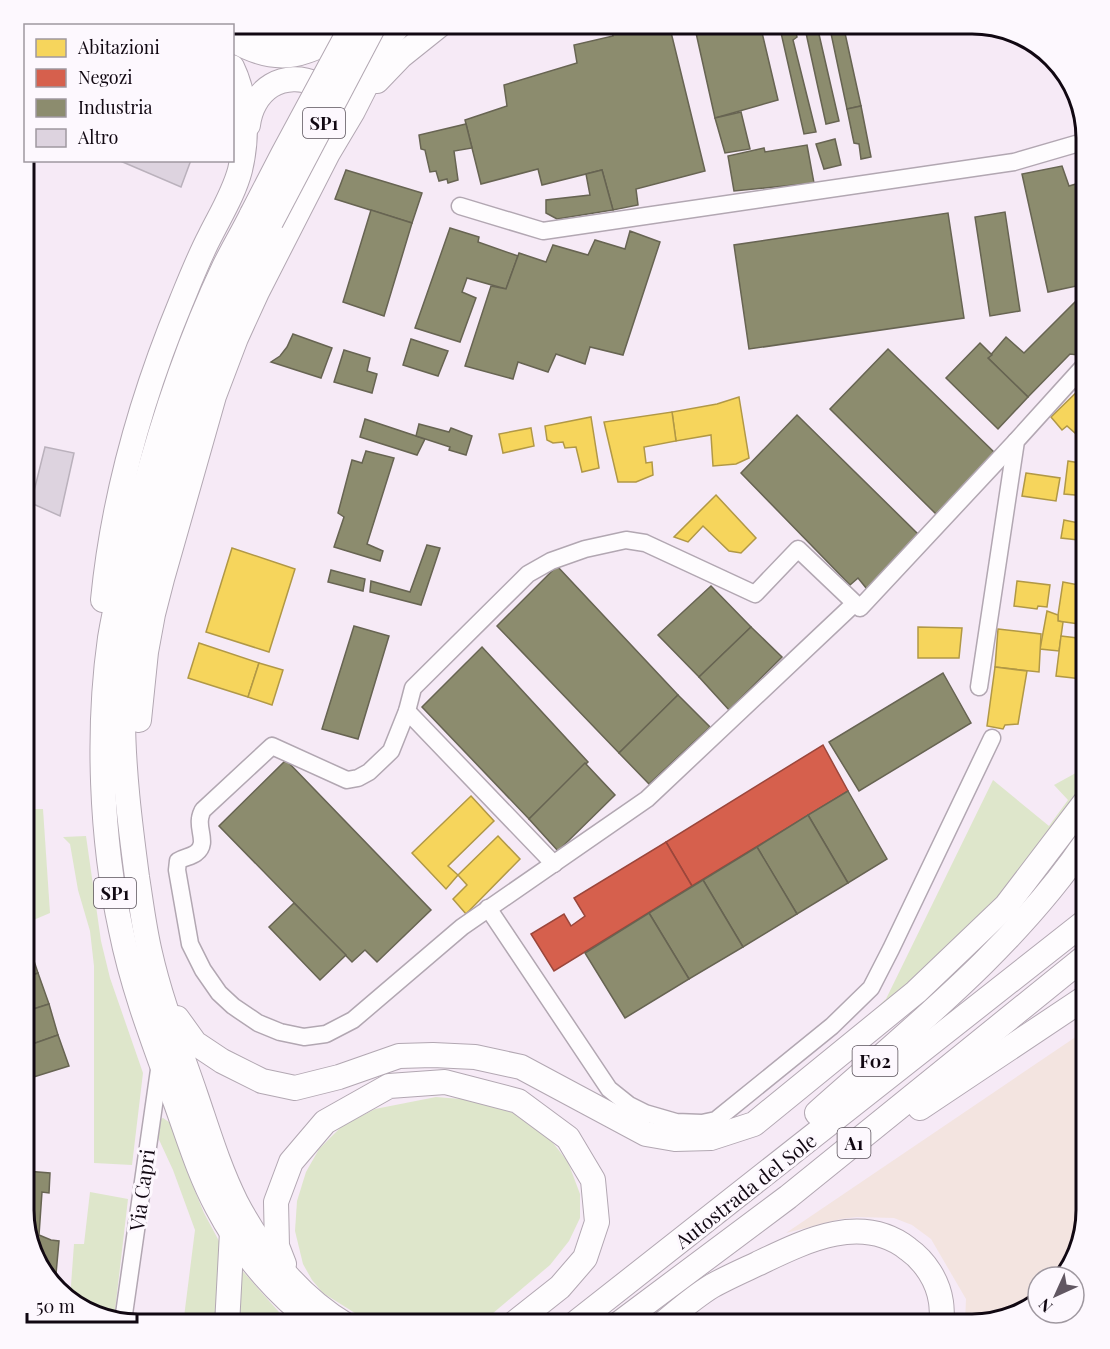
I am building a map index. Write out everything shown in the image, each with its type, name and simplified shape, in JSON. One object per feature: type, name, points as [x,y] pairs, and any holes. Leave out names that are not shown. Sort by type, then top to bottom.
[{"type":"highway","points":[[255,34],[285,42],[309,39],[320,34]]},
{"type":"highway","name":"SP1","points":[[330,1314],[309,1298],[290,1278],[252,1230],[236,1202],[206,1127],[160,992],[149,951],[131,833],[123,716],[130,640],[143,569],[185,420],[198,382],[247,266],[288,144],[347,34]]},
{"type":"highway","name":"SP1","points":[[304,1314],[286,1299],[252,1261],[217,1207],[204,1180],[137,992],[120,928],[110,863],[103,765],[105,682],[110,640],[125,564],[154,453],[195,335],[226,264],[262,218],[369,34]]},
{"type":"highway","points":[[131,833],[146,652],[162,579],[214,396],[236,338],[257,292],[392,34]]},
{"type":"highway","points":[[353,111],[372,86],[401,57],[428,34]]},
{"type":"highway","points":[[103,744],[98,688],[100,620],[118,504],[142,407],[174,318],[205,246],[236,183],[241,167],[245,116],[241,90],[234,73]]},
{"type":"highway","points":[[244,142],[250,114],[261,94],[279,82],[300,79],[326,90],[338,108],[338,127],[328,153]]},
{"type":"highway","points":[[160,992],[195,1043],[222,1061],[262,1081],[295,1088],[339,1077],[399,1056],[475,1057],[521,1067],[646,1134],[675,1139],[711,1138],[754,1124],[916,992],[1006,906],[1076,814]]},
{"type":"highway","name":"F02","points":[[649,1266],[957,988],[1023,922],[1076,857]]},
{"type":"highway","name":"Autostrada del Sole","points":[[587,1314],[1076,929]]},
{"type":"highway","name":"Autostrada del Sole","points":[[632,1314],[788,1197],[1076,964]]},
{"type":"highway","points":[[788,1197],[1076,1004]]},
{"type":"highway","points":[[290,1278],[277,1246],[276,1202],[291,1162],[325,1122],[389,1086],[445,1082],[518,1101],[568,1138],[593,1180],[597,1222],[585,1257],[560,1287],[526,1314]]},
{"type":"highway","points":[[675,1314],[711,1287],[778,1254],[831,1235],[856,1231],[891,1238],[922,1261],[935,1281],[941,1302],[942,1314]]},
{"type":"highway","points":[[228,1314],[232,1232]]},
{"type":"main road","points":[[234,42],[262,54],[290,57],[320,48],[344,34]]},
{"type":"street","points":[[460,206],[543,231],[1014,162],[1076,144]]},
{"type":"street","points":[[855,603],[647,799],[462,927],[353,1020],[326,1034],[304,1037],[280,1032],[258,1023],[233,1005],[219,993],[202,970],[190,944],[177,870],[178,861],[185,856],[194,855],[203,844],[200,818],[203,810],[272,746],[347,780],[358,778],[369,772],[391,752],[408,711],[413,688],[528,574],[551,561],[585,549],[626,540],[645,543],[755,594],[798,549],[855,603],[860,608],[1076,375]]},
{"type":"street","points":[[979,687],[1016,441]]},
{"type":"street","points":[[408,711],[554,864]]},
{"type":"street","points":[[488,908],[609,1089],[629,1105],[676,1122],[702,1123],[716,1120],[832,1026],[871,988],[992,738]]},
{"type":"street","name":"Via Capri","points":[[124,1314],[160,1060]]},
{"type":"shaded area","points":[[1076,1037],[1075,1224],[1068,1250],[1060,1265],[1026,1265],[1026,1299],[1005,1309],[965,1314],[966,1299],[931,1239],[912,1225],[894,1218],[841,1219],[786,1233]]},
{"type":"green space","points":[[1076,773],[1076,801],[969,933],[839,1044],[886,999],[993,780],[1049,826],[1068,800],[1054,785]]},
{"type":"green space","points":[[34,809],[43,809],[50,913],[34,920]]},
{"type":"green space","points":[[86,836],[101,941],[110,978],[143,1073],[132,1165],[94,1163],[94,966],[90,931],[78,890],[70,844],[63,837]]},
{"type":"green space","points":[[436,1097],[474,1100],[516,1114],[546,1134],[568,1162],[580,1194],[580,1218],[569,1241],[550,1265],[492,1314],[356,1314],[323,1293],[312,1280],[303,1264],[295,1231],[297,1201],[306,1172],[319,1149],[342,1126],[375,1109]]},
{"type":"green space","points":[[163,1118],[172,1124],[186,1169],[204,1213],[219,1241],[218,1314],[184,1314],[195,1230],[173,1170],[155,1131],[158,1120]]},
{"type":"green space","points":[[90,1192],[128,1199],[115,1312],[87,1301],[71,1289],[74,1244],[84,1244]]},
{"type":"green space","points":[[239,1267],[281,1314],[234,1314]]},
{"type":"building: Abitazioni","points":[[1076,393],[1076,432],[1067,426],[1062,430],[1051,417]]},
{"type":"building: Abitazioni","points":[[739,397],[749,458],[736,464],[713,466],[711,435],[676,441],[672,412],[717,404]]},
{"type":"building: Abitazioni","points":[[672,412],[676,441],[644,447],[646,463],[652,462],[653,475],[636,482],[618,482],[604,422]]},
{"type":"building: Abitazioni","points":[[591,417],[599,468],[582,472],[576,447],[565,448],[563,442],[553,443],[547,440],[545,426]]},
{"type":"building: Abitazioni","points":[[531,428],[534,446],[503,453],[499,434]]},
{"type":"building: Abitazioni","points":[[1068,461],[1076,462],[1076,495],[1064,494]]},
{"type":"building: Abitazioni","points":[[1026,473],[1060,478],[1056,501],[1022,496]]},
{"type":"building: Abitazioni","points":[[716,495],[756,538],[741,553],[729,551],[703,526],[688,542],[674,537]]},
{"type":"building: Abitazioni","points":[[1064,520],[1076,522],[1076,540],[1061,538]]},
{"type":"building: Abitazioni","points":[[232,548],[295,569],[269,652],[206,632]]},
{"type":"building: Abitazioni","points":[[1017,581],[1050,585],[1047,607],[1038,606],[1037,609],[1014,606]]},
{"type":"building: Abitazioni","points":[[1063,582],[1076,584],[1076,624],[1058,621]]},
{"type":"building: Abitazioni","points":[[1047,611],[1058,615],[1058,621],[1063,622],[1059,651],[1040,649]]},
{"type":"building: Abitazioni","points":[[918,627],[962,628],[959,658],[918,658]]},
{"type":"building: Abitazioni","points":[[998,629],[1041,634],[1039,672],[995,667]]},
{"type":"building: Abitazioni","points":[[1061,636],[1076,638],[1076,678],[1056,676]]},
{"type":"building: Abitazioni","points":[[199,643],[259,663],[248,697],[188,678]]},
{"type":"building: Abitazioni","points":[[259,663],[283,670],[272,705],[248,697]]},
{"type":"building: Abitazioni","points":[[995,667],[1027,671],[1018,724],[1005,725],[1003,729],[987,726]]},
{"type":"building: Abitazioni","points":[[471,796],[494,821],[448,866],[458,875],[446,889],[412,853]]},
{"type":"building: Abitazioni","points":[[498,836],[520,859],[466,914],[453,899],[467,885],[458,875]]},
{"type":"building: Negozi","points":[[823,745],[848,791],[692,886],[666,842]]},
{"type":"building: Negozi","points":[[666,842],[692,886],[554,971],[531,934],[564,914],[571,926],[585,916],[574,898]]},
{"type":"building: Industria","points":[[672,35],[705,171],[636,189],[638,205],[613,210],[602,170],[542,185],[538,169],[481,184],[465,120],[507,106],[504,85],[577,63],[574,45],[613,36]]},
{"type":"building: Industria","points":[[696,35],[763,35],[778,100],[715,118]]},
{"type":"building: Industria","points":[[781,35],[796,35],[797,37],[793,40],[816,132],[804,134]]},
{"type":"building: Industria","points":[[806,35],[819,35],[839,121],[826,124]]},
{"type":"building: Industria","points":[[831,35],[845,35],[861,106],[847,109]]},
{"type":"building: Industria","points":[[861,106],[871,157],[861,159],[859,144],[854,143],[847,109]]},
{"type":"building: Industria","points":[[741,112],[750,149],[725,153],[715,118]]},
{"type":"building: Industria","points":[[466,124],[472,148],[454,151],[458,180],[448,183],[447,179],[439,181],[436,171],[430,172],[425,150],[421,149],[419,135]]},
{"type":"building: Industria","points":[[835,139],[841,165],[824,169],[816,144]]},
{"type":"building: Industria","points":[[807,145],[814,183],[734,191],[728,156],[764,148],[765,152]]},
{"type":"building: Industria","points":[[1062,166],[1069,186],[1076,184],[1076,286],[1048,292],[1022,174]]},
{"type":"building: Industria","points":[[346,170],[422,193],[412,223],[335,199]]},
{"type":"building: Industria","points":[[602,170],[613,210],[557,219],[546,213],[546,200],[590,195],[586,174]]},
{"type":"building: Industria","points":[[371,210],[412,223],[384,316],[343,302]]},
{"type":"building: Industria","points":[[1005,212],[1020,311],[990,316],[975,217]]},
{"type":"building: Industria","points":[[948,213],[964,318],[749,349],[734,245]]},
{"type":"building: Industria","points":[[450,228],[479,237],[478,242],[518,256],[506,289],[467,278],[462,292],[476,298],[460,342],[415,328]]},
{"type":"building: Industria","points":[[630,231],[660,242],[623,355],[590,347],[585,364],[556,354],[548,372],[518,362],[513,379],[465,366],[491,286],[506,289],[519,253],[546,262],[553,245],[588,255],[595,240],[625,249]]},
{"type":"building: Industria","points":[[1075,302],[1076,355],[1070,354],[1028,397],[988,358],[1006,337],[1024,353]]},
{"type":"building: Industria","points":[[293,334],[332,348],[321,378],[271,362],[280,356]]},
{"type":"building: Industria","points":[[411,339],[448,351],[438,376],[403,365]]},
{"type":"building: Industria","points":[[980,343],[992,355],[988,358],[1028,397],[998,429],[946,378]]},
{"type":"building: Industria","points":[[888,349],[996,454],[937,515],[830,409]]},
{"type":"building: Industria","points":[[344,350],[370,358],[367,371],[377,374],[372,393],[334,382]]},
{"type":"building: Industria","points":[[797,415],[919,535],[867,589],[858,578],[850,585],[741,473]]},
{"type":"building: Industria","points":[[365,419],[425,439],[417,455],[360,437]]},
{"type":"building: Industria","points":[[419,424],[449,432],[451,428],[472,436],[466,455],[416,436]]},
{"type":"building: Industria","points":[[366,451],[394,458],[367,544],[383,551],[380,561],[334,547],[344,517],[338,513],[352,460],[362,463]]},
{"type":"building: Industria","points":[[427,545],[440,548],[421,605],[370,592],[371,581],[410,592]]},
{"type":"building: Industria","points":[[557,566],[678,695],[619,753],[497,626]]},
{"type":"building: Industria","points":[[331,570],[365,579],[363,591],[328,582]]},
{"type":"building: Industria","points":[[711,586],[751,627],[699,677],[658,635]]},
{"type":"building: Industria","points":[[354,626],[389,636],[358,739],[322,729]]},
{"type":"building: Industria","points":[[751,627],[782,657],[729,710],[699,677]]},
{"type":"building: Industria","points":[[482,647],[588,762],[529,819],[422,707]]},
{"type":"building: Industria","points":[[943,673],[971,723],[859,791],[829,742]]},
{"type":"building: Industria","points":[[678,695],[710,727],[649,784],[619,753]]},
{"type":"building: Industria","points":[[286,760],[431,910],[377,962],[365,950],[352,962],[219,826]]},
{"type":"building: Industria","points":[[585,763],[615,795],[558,851],[529,819]]},
{"type":"building: Industria","points":[[848,791],[887,859],[848,883],[808,815]]},
{"type":"building: Industria","points":[[808,815],[848,883],[797,914],[757,847]]},
{"type":"building: Industria","points":[[757,847],[797,914],[743,947],[703,880]]},
{"type":"building: Industria","points":[[703,880],[743,947],[689,979],[649,913]]},
{"type":"building: Industria","points":[[294,903],[346,955],[320,980],[269,927]]},
{"type":"building: Industria","points":[[649,913],[689,979],[625,1018],[585,953]]},
{"type":"building: Industria","points":[[34,962],[38,973],[34,974]]},
{"type":"building: Industria","points":[[38,973],[49,1004],[34,1009],[34,974]]},
{"type":"building: Industria","points":[[49,1004],[58,1035],[34,1043],[34,1009]]},
{"type":"building: Industria","points":[[58,1035],[69,1066],[34,1077],[34,1043]]},
{"type":"building: Industria","points":[[34,1172],[50,1173],[49,1193],[42,1192],[39,1235],[59,1241],[56,1273],[45,1256],[37,1231],[34,1210]]},
{"type":"building: Altro","points":[[123,162],[190,162],[181,187]]},
{"type":"building: Altro","points":[[45,447],[74,453],[60,516],[35,505],[35,488]]}]
